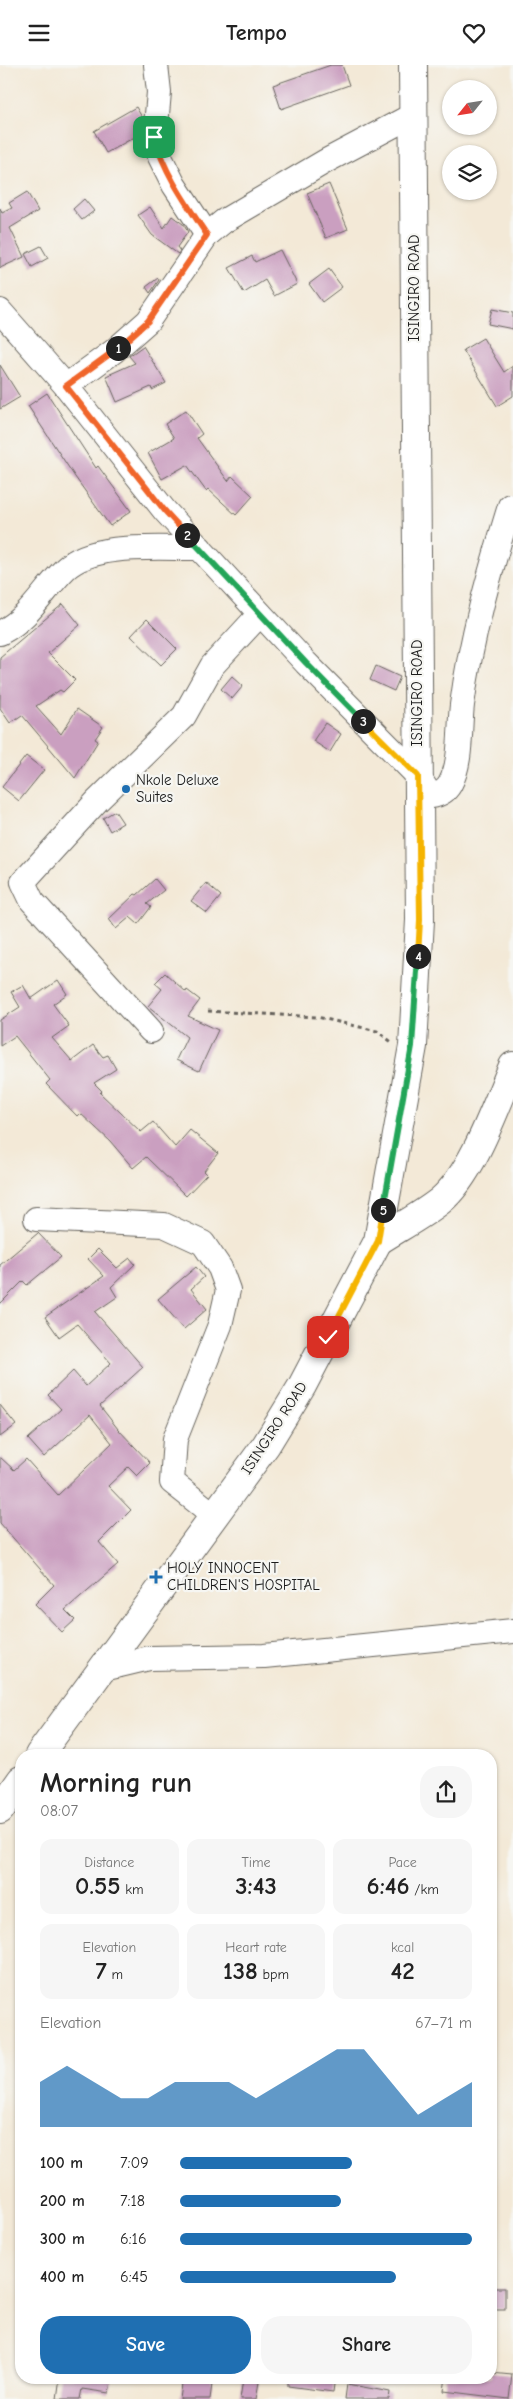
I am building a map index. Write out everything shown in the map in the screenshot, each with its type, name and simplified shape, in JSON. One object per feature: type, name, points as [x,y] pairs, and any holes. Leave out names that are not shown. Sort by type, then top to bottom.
[{"type":"main road","name":"ISINGIRO ROAD","points":[[43,1749],[266,1445],[302,1386],[378,1241],[410,1058],[420,920],[413,65]]},
{"type":"main road","points":[[378,1241],[441,1201],[460,1177],[475,1151],[513,1066]]},
{"type":"main road","points":[[0,1810],[15,1789]]},
{"type":"street","points":[[156,65],[159,92],[154,137],[160,157],[174,185],[207,235]]},
{"type":"street","points":[[66,386],[114,351],[148,321],[207,235],[224,221],[257,200],[413,115]]},
{"type":"street","points":[[2,316],[66,386],[165,511],[260,614],[418,776],[432,796],[440,795],[450,785],[457,759],[462,705],[484,591],[510,506]]},
{"type":"street","points":[[0,633],[28,615],[67,567],[85,556],[126,549],[200,548]]},
{"type":"street","points":[[151,1031],[32,901],[23,882],[97,801],[184,716],[212,666],[260,614]]},
{"type":"street","points":[[36,1219],[164,1225],[204,1243],[220,1268],[228,1290],[220,1325],[175,1439],[172,1482],[215,1516]]},
{"type":"street","points":[[102,1669],[150,1658],[264,1656],[513,1631]]},
{"type":"path","points":[[208,1011],[317,1017],[377,1031],[410,1058]]},
{"type":"building","points":[[331,65],[342,65],[349,85],[281,109],[273,85]]},
{"type":"building","points":[[136,107],[143,119],[142,133],[106,153],[94,131]]},
{"type":"building","points":[[329,184],[348,229],[326,238],[307,193]]},
{"type":"building","points":[[27,192],[38,211],[10,228],[24,257],[0,268],[0,208],[2,213],[12,208],[9,203]]},
{"type":"building","points":[[84,199],[94,211],[82,220],[73,209]]},
{"type":"building","points":[[150,207],[164,228],[172,216],[183,224],[188,232],[177,247],[180,251],[178,254],[152,235],[138,215]]},
{"type":"building","points":[[41,246],[48,258],[32,267],[25,254]]},
{"type":"building","points":[[280,250],[297,284],[274,296],[265,280],[244,293],[229,268],[252,256],[255,262]]},
{"type":"building","points":[[329,269],[342,287],[322,302],[309,284]]},
{"type":"building","points":[[158,278],[159,280],[150,293],[146,287]]},
{"type":"building","points":[[492,309],[513,313],[513,329],[488,324]]},
{"type":"building","points":[[483,338],[504,372],[513,366],[513,396],[497,406],[463,350]]},
{"type":"building","points":[[143,346],[166,383],[152,390],[151,387],[117,402],[106,376],[135,363],[129,356]]},
{"type":"building","points":[[0,365],[20,397],[0,409]]},
{"type":"building","points":[[47,393],[96,468],[98,466],[131,511],[110,526],[28,406]]},
{"type":"building","points":[[186,410],[202,434],[197,438],[228,481],[232,476],[253,496],[236,515],[208,489],[206,491],[187,465],[162,479],[148,453],[174,438],[165,424]]},
{"type":"building","points":[[63,604],[80,625],[48,653],[75,680],[63,692],[60,690],[36,706],[61,734],[77,709],[103,727],[95,739],[98,741],[75,778],[22,715],[10,723],[0,708],[0,657]]},
{"type":"building","points":[[147,619],[177,649],[161,665],[131,636]]},
{"type":"building","points":[[376,666],[400,677],[394,691],[370,680]]},
{"type":"building","points":[[232,676],[243,686],[232,699],[221,689]]},
{"type":"building","points":[[325,723],[341,734],[330,752],[313,741]]},
{"type":"building","points":[[26,756],[44,770],[19,801],[2,787]]},
{"type":"building","points":[[115,811],[123,823],[110,831],[103,818]]},
{"type":"building","points":[[155,879],[164,890],[147,904],[151,907],[138,924],[130,917],[116,929],[109,919],[135,894],[137,895]]},
{"type":"building","points":[[206,883],[221,896],[207,913],[191,901]]},
{"type":"building","points":[[165,973],[186,992],[187,990],[200,1000],[188,1016],[218,1030],[199,1071],[176,1060],[187,1037],[148,1006],[162,989],[155,983]]},
{"type":"building","points":[[58,980],[67,994],[53,1004],[69,1026],[52,1038],[72,1061],[93,1045],[103,1057],[108,1055],[116,1069],[94,1083],[102,1091],[100,1093],[141,1132],[153,1122],[175,1147],[190,1130],[218,1153],[204,1171],[207,1174],[186,1196],[146,1157],[133,1168],[110,1141],[80,1113],[77,1116],[46,1084],[50,1080],[15,1036],[0,1046],[0,1020],[20,1007],[11,992],[23,985],[31,999]]},
{"type":"building","points":[[38,1233],[61,1257],[27,1285],[23,1281],[0,1304],[0,1265]]},
{"type":"building","points":[[98,1249],[117,1268],[130,1258],[135,1264],[111,1287],[117,1297],[95,1312],[143,1367],[100,1406],[118,1429],[150,1463],[137,1476],[128,1467],[108,1486],[131,1510],[99,1542],[118,1564],[65,1610],[75,1620],[62,1632],[35,1604],[54,1585],[0,1523],[0,1457],[14,1470],[26,1459],[58,1495],[112,1443],[90,1415],[44,1457],[28,1439],[61,1409],[48,1395],[73,1371],[86,1386],[111,1363],[77,1324],[59,1337],[45,1317],[104,1276],[88,1259]]},
{"type":"building","points":[[196,1267],[204,1277],[191,1289],[207,1309],[184,1329],[158,1299]]},
{"type":"building","points":[[0,1405],[16,1425],[0,1437]]},
{"type":"building","points":[[497,2288],[505,2288],[505,2309],[497,2309]]},
{"type":"building","points":[[497,2374],[512,2375],[509,2399],[444,2391],[445,2384],[497,2384]]},
{"type":"building","points":[[59,2384],[111,2384],[109,2393],[82,2389],[80,2399],[57,2399]]},
{"type":"building","points":[[182,2384],[212,2384],[210,2399],[180,2399]]},
{"type":"building","points":[[242,2384],[259,2384],[256,2399],[240,2399]]},
{"type":"building","points":[[288,2384],[334,2384],[333,2392],[288,2386]]},
{"type":"building","points":[[347,2384],[390,2392],[389,2399],[345,2399]]},
{"type":"place","name":"Nkole Deluxe Suites","points":[[126,789]]},
{"type":"place","name":"HOLY INNOCENT CHILDREN'S HOSPITAL","points":[[156,1577]]},
{"type":"route","points":[[154,137],[160,157],[174,185],[207,235],[148,321],[114,351],[66,386],[165,511],[306,663],[418,776],[420,920],[412,1046],[378,1241],[328,1337]]}]
